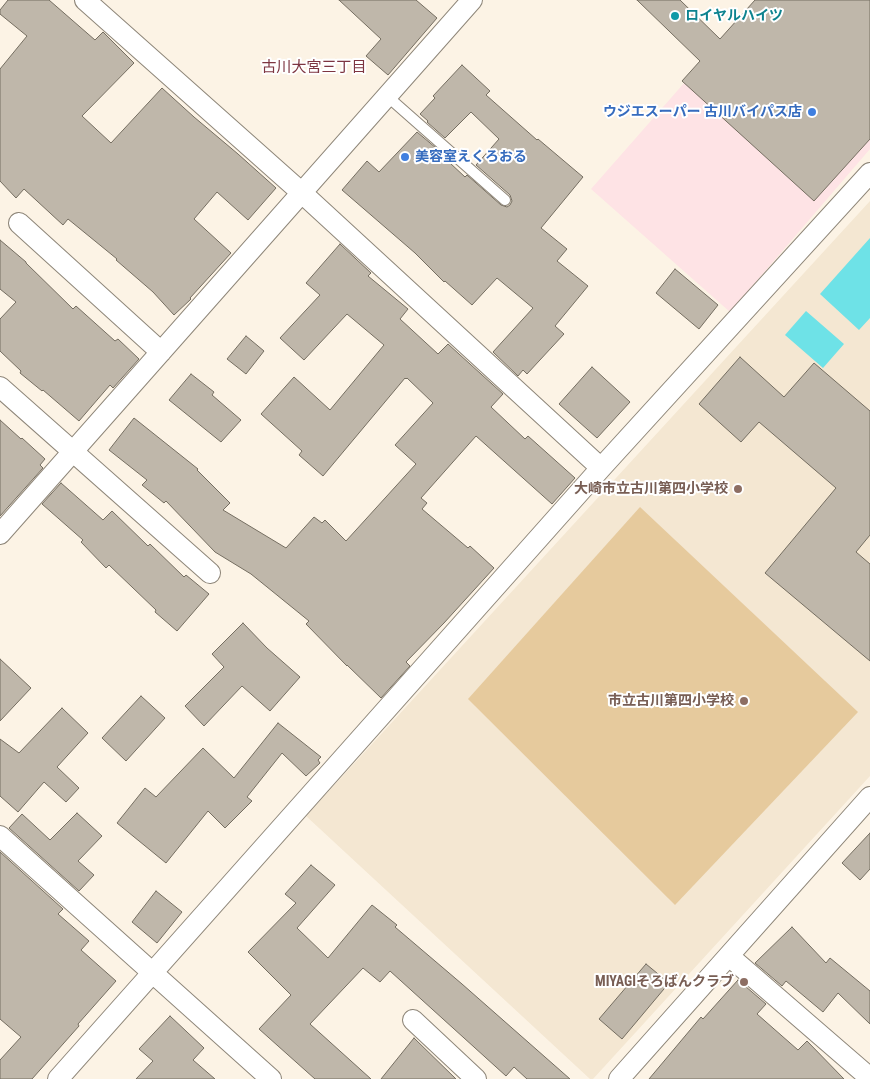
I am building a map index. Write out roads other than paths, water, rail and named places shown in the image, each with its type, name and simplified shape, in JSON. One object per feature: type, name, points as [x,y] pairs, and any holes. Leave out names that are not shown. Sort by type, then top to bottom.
[{"type":"street","points":[[85,0],[302,192],[601,468]]},
{"type":"street","points":[[0,534],[472,0]]},
{"type":"street","points":[[58,1079],[601,468],[869,176]]},
{"type":"street","points":[[19,223],[161,352]]},
{"type":"street","points":[[0,387],[210,573]]},
{"type":"street","points":[[619,1079],[868,804]]},
{"type":"street","points":[[0,836],[271,1079]]},
{"type":"street","points":[[729,956],[870,1078]]},
{"type":"street","points":[[413,1020],[476,1079]]},
{"type":"lane","points":[[387,96],[505,200]]},
{"type":"water","points":[[870,238],[870,318],[859,330],[820,294]]},
{"type":"water","points":[[806,311],[844,344],[823,368],[785,335]]},
{"type":"place","name":"ロイヤルハイツ","points":[[675,16]]},
{"type":"place","name":"ウジエスーパー 古川バイパス店","points":[[812,112]]},
{"type":"place","name":"美容室えくろおる","points":[[405,157]]},
{"type":"place","name":"大崎市立古川第四小学校","points":[[738,489]]},
{"type":"place","name":"市立古川第四小学校","points":[[744,701]]},
{"type":"place","name":"MIYAGIそろばんクラブ","points":[[744,982]]},
{"type":"district","name":"古川大宮三丁目","points":[[314,68]]}]
